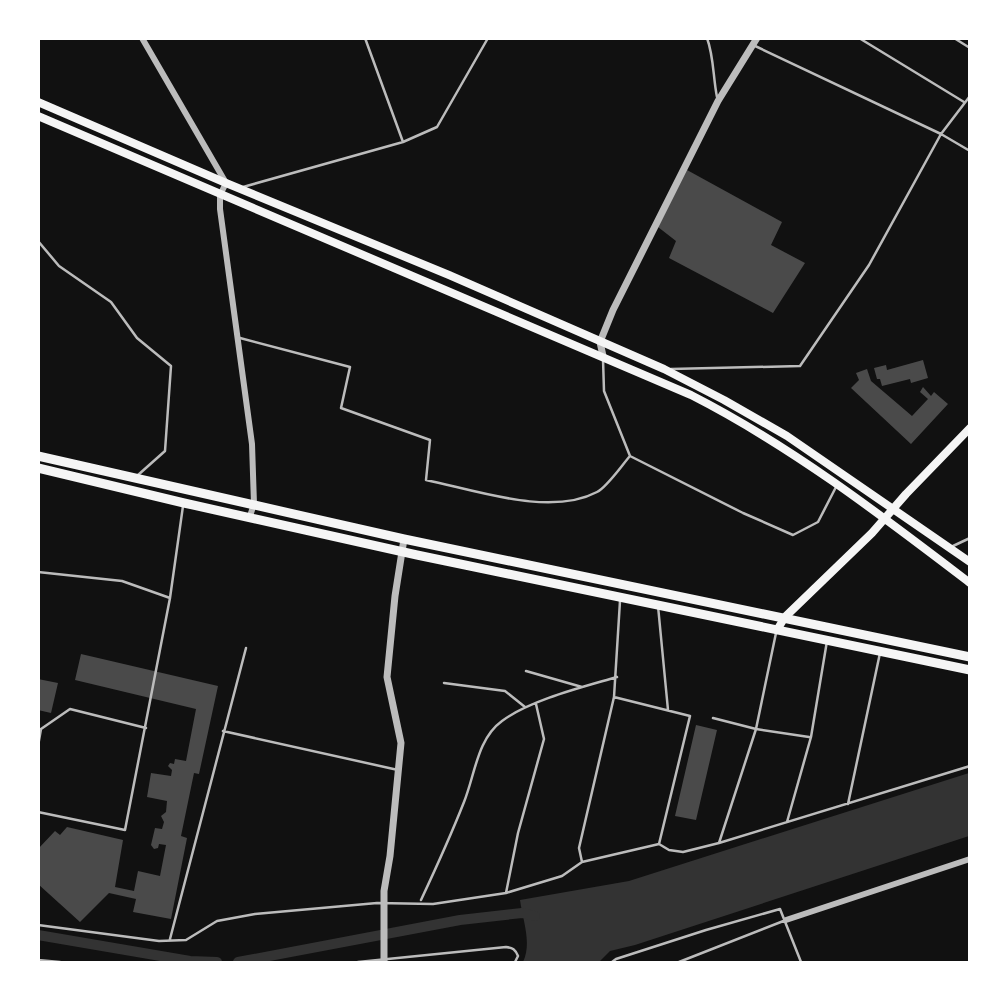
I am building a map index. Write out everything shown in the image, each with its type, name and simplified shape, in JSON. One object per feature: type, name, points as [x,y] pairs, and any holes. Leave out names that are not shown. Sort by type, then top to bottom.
[{"type":"main road","points":[[38,102],[226,183],[378,244],[664,369],[787,436],[970,562]]},
{"type":"main road","points":[[38,116],[603,356],[720,410],[785,450],[970,583]]},
{"type":"main road","points":[[373,259],[378,244]]},
{"type":"main road","points":[[443,289],[449,275]]},
{"type":"main road","points":[[777,630],[785,617],[872,533],[970,428]]},
{"type":"main road","points":[[38,456],[404,539],[969,656]]},
{"type":"main road","points":[[38,468],[402,552],[970,670]]},
{"type":"street","points":[[142,38],[226,183],[220,195],[252,443],[254,504],[250,516]]},
{"type":"street","points":[[603,356],[600,342],[613,310],[718,101],[755,42]]},
{"type":"street","points":[[384,962],[384,891],[401,743],[387,677],[404,539]]},
{"type":"street","points":[[786,920],[970,859]]},
{"type":"lane","points":[[365,38],[403,142]]},
{"type":"lane","points":[[240,188],[403,142],[437,127],[488,38]]},
{"type":"lane","points":[[708,38],[718,101]]},
{"type":"lane","points":[[859,38],[965,103]]},
{"type":"lane","points":[[954,38],[970,48]]},
{"type":"lane","points":[[755,42],[942,134],[970,151]]},
{"type":"lane","points":[[664,369],[800,366],[869,265],[942,134],[970,96]]},
{"type":"lane","points":[[38,241],[59,266],[111,302],[137,338],[171,366],[165,451],[136,478]]},
{"type":"lane","points":[[238,337],[350,367],[341,408],[430,440],[426,480],[528,502],[562,503],[598,492],[630,456]]},
{"type":"lane","points":[[603,356],[604,391],[630,456],[743,513],[793,534],[818,522],[836,486]]},
{"type":"lane","points":[[38,812],[125,830],[170,597],[184,488]]},
{"type":"lane","points":[[950,547],[970,538]]},
{"type":"lane","points":[[38,572],[122,581],[170,597]]},
{"type":"lane","points":[[582,862],[579,848],[617,677],[621,585]]},
{"type":"lane","points":[[658,606],[668,710]]},
{"type":"lane","points":[[719,844],[756,729],[777,630]]},
{"type":"lane","points":[[787,824],[811,737],[827,641]]},
{"type":"lane","points":[[170,941],[246,648]]},
{"type":"lane","points":[[848,804],[880,652]]},
{"type":"lane","points":[[526,671],[582,687]]},
{"type":"lane","points":[[420,902],[466,799],[483,743],[500,722],[525,707],[617,677]]},
{"type":"lane","points":[[444,682],[505,691],[525,707]]},
{"type":"lane","points":[[614,697],[690,716],[659,844]]},
{"type":"lane","points":[[506,893],[518,833],[544,739],[536,704]]},
{"type":"lane","points":[[38,746],[41,729],[70,709],[146,728]]},
{"type":"lane","points":[[713,718],[756,729],[811,737]]},
{"type":"lane","points":[[223,731],[398,770]]},
{"type":"lane","points":[[38,925],[159,941],[186,940],[217,921],[254,914],[420,902],[433,904],[506,893],[562,876],[582,862],[659,844],[670,850],[683,852],[719,844],[970,766]]},
{"type":"lane","points":[[612,962],[706,930],[780,909],[801,962]]},
{"type":"lane","points":[[679,962],[786,920]]},
{"type":"lane","points":[[358,962],[384,962],[506,947],[513,948],[516,952],[518,956],[515,962]]},
{"type":"lane","points":[[38,960],[60,962]]},
{"type":"shaded area","points":[[969,773],[969,836],[610,951],[599,962],[523,962],[527,940],[520,900],[629,881]]},
{"type":"building","points":[[687,170],[782,222],[771,245],[805,263],[773,313],[669,258],[676,241],[658,227]]},
{"type":"building","points":[[923,360],[928,378],[882,386],[880,379],[877,379],[874,368],[886,365],[887,370]]},
{"type":"building","points":[[867,369],[871,381],[912,416],[928,399],[920,392],[923,387],[931,396],[934,392],[948,404],[911,444],[851,388],[859,380],[856,373]]},
{"type":"building","points":[[81,654],[218,686],[199,774],[194,773],[181,836],[187,838],[171,919],[133,912],[136,899],[109,893],[80,922],[38,884],[38,849],[55,831],[60,835],[67,827],[123,840],[115,887],[134,891],[138,871],[160,876],[166,845],[159,844],[158,848],[154,849],[151,845],[155,828],[162,829],[164,822],[161,816],[166,812],[167,801],[147,797],[151,773],[171,776],[172,770],[168,766],[170,763],[174,764],[175,759],[186,761],[196,709],[75,680]]},
{"type":"building","points":[[38,679],[58,683],[51,713],[38,710]]},
{"type":"building","points":[[696,725],[717,730],[696,820],[675,816]]},
{"type":"waterway","points":[[238,962],[460,920],[522,913],[535,916]]},
{"type":"waterway","points":[[38,935],[190,961],[217,962]]}]
